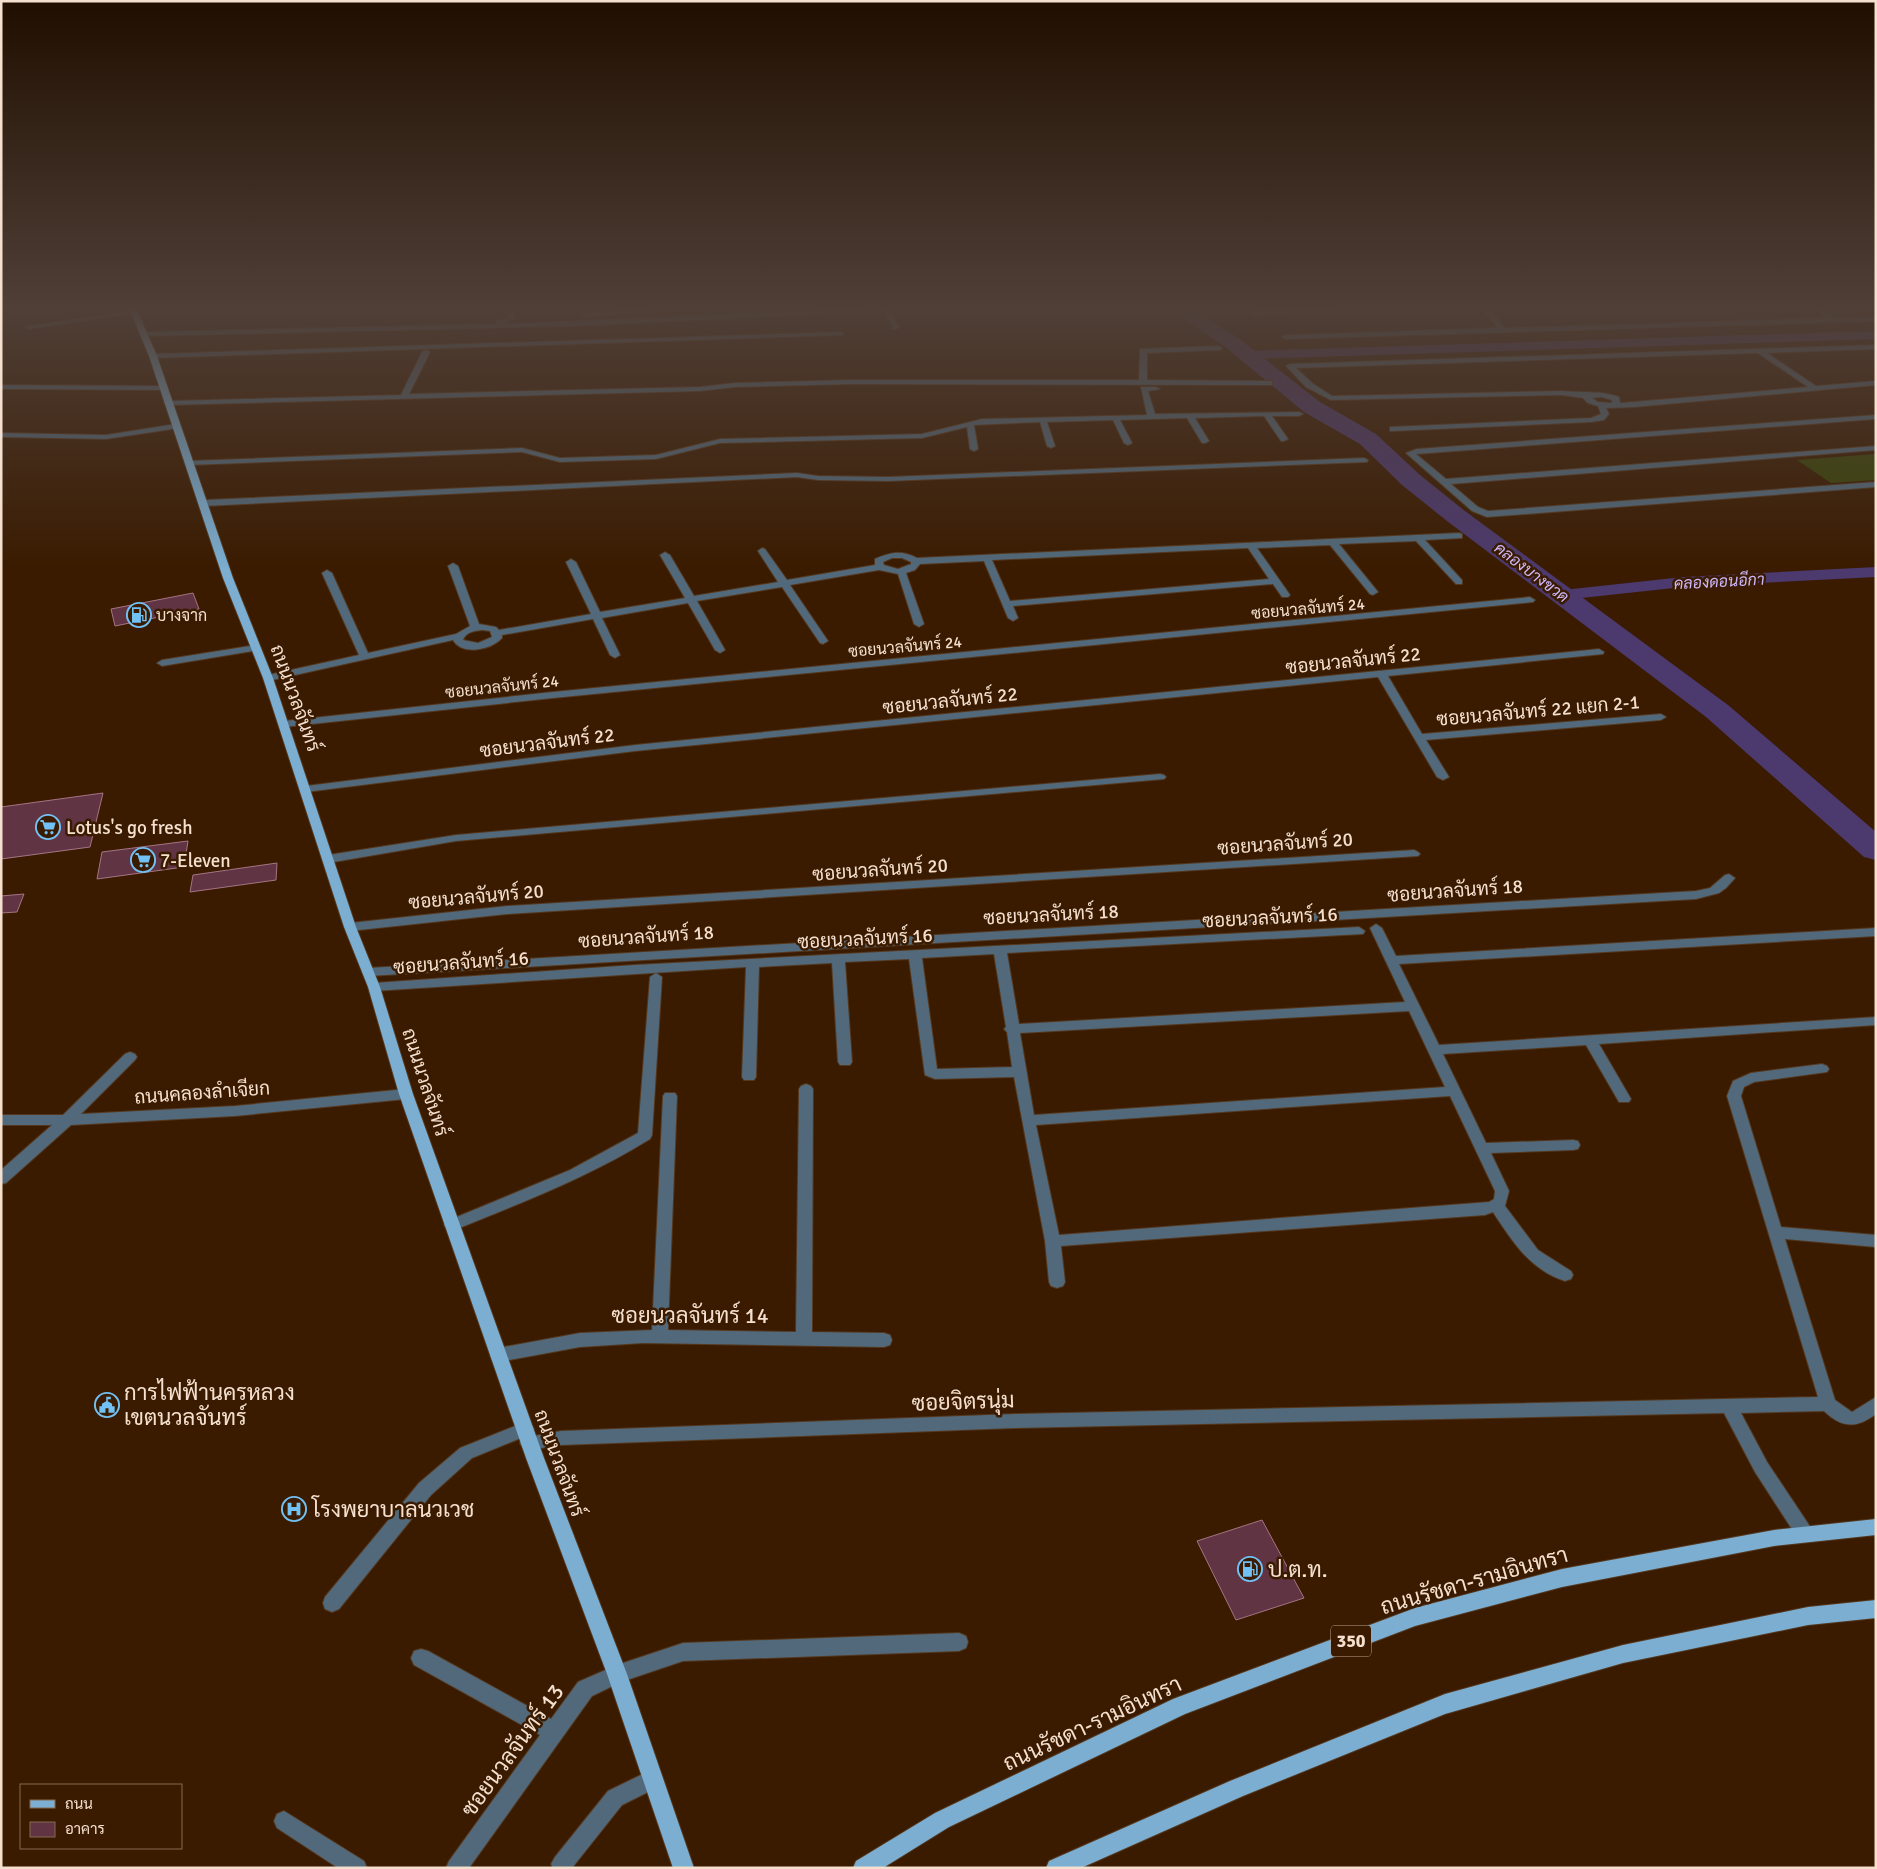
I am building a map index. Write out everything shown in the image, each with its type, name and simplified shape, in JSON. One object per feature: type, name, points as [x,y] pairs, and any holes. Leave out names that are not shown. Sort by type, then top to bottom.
[{"type":"main road","name":"ถนนนวลจันทร์","points":[[165,395],[204,503],[228,578],[284,724],[350,927],[374,987],[406,1094],[452,1225],[527,1436],[617,1674],[684,1868]]},
{"type":"main road","name":"ถนนรัชดา-รามอินทรา","points":[[863,1868],[942,1820],[1180,1706],[1416,1617],[1562,1578],[1774,1538],[1876,1526]]},
{"type":"main road","points":[[1056,1868],[1237,1788],[1445,1704],[1623,1654],[1808,1616],[1876,1609]]},
{"type":"street","points":[[168,403],[470,395]]},
{"type":"street","points":[[1146,395],[1152,418]]},
{"type":"street","points":[[1326,395],[1331,398],[1459,395]]},
{"type":"street","points":[[1581,395],[1601,395]]},
{"type":"street","points":[[1606,395],[1616,399],[1616,404]]},
{"type":"street","points":[[1588,396],[1588,400],[1601,405],[1634,405],[1738,395]]},
{"type":"street","points":[[1393,430],[1591,420],[1601,418],[1605,414],[1601,405]]},
{"type":"street","points":[[1266,414],[1284,439]]},
{"type":"street","points":[[189,463],[522,450],[560,460],[656,457],[720,441],[922,436],[982,421],[1299,414]]},
{"type":"street","points":[[1190,416],[1205,441]]},
{"type":"street","points":[[1876,417],[1426,450],[1410,453],[1475,509],[1487,514],[1876,484]]},
{"type":"street","points":[[1116,419],[1128,443]]},
{"type":"street","points":[[1043,420],[1051,446]]},
{"type":"street","points":[[970,423],[974,449]]},
{"type":"street","points":[[1,435],[106,437],[176,426]]},
{"type":"street","points":[[1444,482],[1876,448]]},
{"type":"street","points":[[204,503],[797,475],[818,478],[888,479],[1364,460]]},
{"type":"street","points":[[880,567],[878,564],[881,558],[891,555],[904,555],[916,561],[1459,536]]},
{"type":"street","points":[[1418,538],[1459,582]]},
{"type":"street","points":[[1333,542],[1373,592]]},
{"type":"street","points":[[1251,546],[1285,595]]},
{"type":"street","points":[[762,551],[786,583],[823,641]]},
{"type":"street","points":[[665,555],[692,598],[720,650]]},
{"type":"street","points":[[987,558],[1013,618]]},
{"type":"street","points":[[269,682],[459,640],[464,632],[476,628],[488,628],[497,633],[880,567],[888,571],[901,571],[912,568],[916,561]]},
{"type":"street","points":[[571,562],[614,654]]},
{"type":"street","points":[[453,566],[476,628]]},
{"type":"street","points":[[901,571],[919,624]]},
{"type":"street","points":[[327,574],[364,656]]},
{"type":"street","points":[[1008,604],[1274,581]]},
{"type":"street","name":"ซอยนวลจันทร์ 24","points":[[284,724],[563,694],[1530,600]]},
{"type":"street","points":[[269,682],[364,656],[459,640],[470,646],[483,645],[494,641],[497,633]]},
{"type":"street","points":[[162,663],[256,648]]},
{"type":"street","name":"ซอยนวลจันทร์ 22","points":[[306,790],[634,748],[1599,652]]},
{"type":"street","points":[[1382,675],[1443,777]]},
{"type":"street","name":"ซอยนวลจันทร์ 22 แยก 2-1","points":[[1419,737],[1660,717]]},
{"type":"street","points":[[328,859],[466,837],[1160,777]]},
{"type":"street","name":"ซอยนวลจันทร์ 20","points":[[350,927],[507,910],[1414,854]]},
{"type":"street","name":"ซอยนวลจันทร์ 18","points":[[368,972],[682,952],[1136,928],[1696,895],[1711,893],[1722,888],[1729,878]]},
{"type":"street","points":[[1136,928],[1140,943]]},
{"type":"street","points":[[1053,1241],[1485,1210],[1497,1206],[1502,1201],[1502,1191],[1376,928]]},
{"type":"street","name":"ซอยนวลจันทร์ 16","points":[[374,987],[838,958],[1359,931]]},
{"type":"street","points":[[1391,960],[1876,932]]},
{"type":"street","points":[[1000,951],[1011,1029],[1053,1241],[1057,1282]]},
{"type":"street","points":[[915,954],[930,1072],[935,1074],[1019,1072]]},
{"type":"street","points":[[838,958],[845,1062]]},
{"type":"street","points":[[749,1076],[752,963]]},
{"type":"street","points":[[452,1225],[591,1166],[624,1149],[645,1135],[656,977]]},
{"type":"street","points":[[1011,1029],[1413,1006]]},
{"type":"street","points":[[1435,1050],[1876,1020]]},
{"type":"street","points":[[1590,1039],[1624,1099]]},
{"type":"street","points":[[1,1179],[67,1120],[130,1057]]},
{"type":"street","points":[[1822,1069],[1751,1078],[1738,1084],[1734,1096],[1828,1404],[1842,1418],[1850,1421],[1859,1419],[1876,1404]]},
{"type":"street","points":[[804,1337],[806,1306],[806,1089]]},
{"type":"street","points":[[1028,1120],[1455,1090]]},
{"type":"street","name":"ถนนคลองลำเจียก","points":[[1,1120],[67,1120],[255,1109],[406,1094]]},
{"type":"street","points":[[660,1336],[670,1096]]},
{"type":"street","points":[[1482,1148],[1573,1145]]},
{"type":"street","points":[[1497,1206],[1525,1248],[1546,1267],[1565,1275]]},
{"type":"street","points":[[1775,1232],[1876,1241]]},
{"type":"street","name":"ซอยนวลจันทร์ 14","points":[[498,1355],[580,1340],[660,1336],[804,1337],[884,1340]]},
{"type":"street","name":"ซอยจิตรนุ่ม","points":[[332,1603],[425,1489],[466,1453],[527,1436],[561,1438],[1015,1421],[1828,1404]]},
{"type":"street","points":[[1729,1406],[1761,1467],[1805,1534]]},
{"type":"street","name":"ซอยนวลจันทร์ 13","points":[[456,1868],[585,1689],[617,1674],[683,1652],[959,1642]]},
{"type":"street","points":[[421,1658],[555,1732]]},
{"type":"street","points":[[562,1864],[615,1798],[653,1779]]},
{"type":"street","points":[[284,1821],[357,1868]]},
{"type":"green space","points":[[1876,454],[1876,480],[1831,483],[1797,460]]},
{"type":"building","name":"บางจาก","points":[[193,593],[199,609],[115,626],[111,609]]},
{"type":"building","name":"Lotus's go fresh","points":[[103,793],[90,847],[1,859],[1,807]]},
{"type":"building","name":"7-Eleven","points":[[188,841],[184,867],[97,879],[102,852]]},
{"type":"building","points":[[277,863],[276,880],[190,892],[193,875]]},
{"type":"building","points":[[24,894],[17,912],[1,913],[1,896]]},
{"type":"building","name":"ป.ต.ท.","points":[[1262,1520],[1304,1598],[1236,1620],[1197,1541]]},
{"type":"waterway","name":"คลองบางขวด","points":[[1297,395],[1312,407],[1368,439],[1411,480],[1456,516],[1717,711],[1876,850]]},
{"type":"waterway","name":"คลองดอนอีกา","points":[[1563,595],[1683,582],[1876,572]]},
{"type":"place","name":"บางจาก","points":[[139,615]]},
{"type":"place","name":"Lotus's go fresh","points":[[48,827]]},
{"type":"place","name":"7-Eleven","points":[[143,860]]},
{"type":"place","name":"การไฟฟ้านครหลวง เขตนวลจันทร์","points":[[107,1405]]},
{"type":"place","name":"โรงพยาบาลนวเวช","points":[[294,1509]]},
{"type":"place","name":"ป.ต.ท.","points":[[1250,1569]]}]
